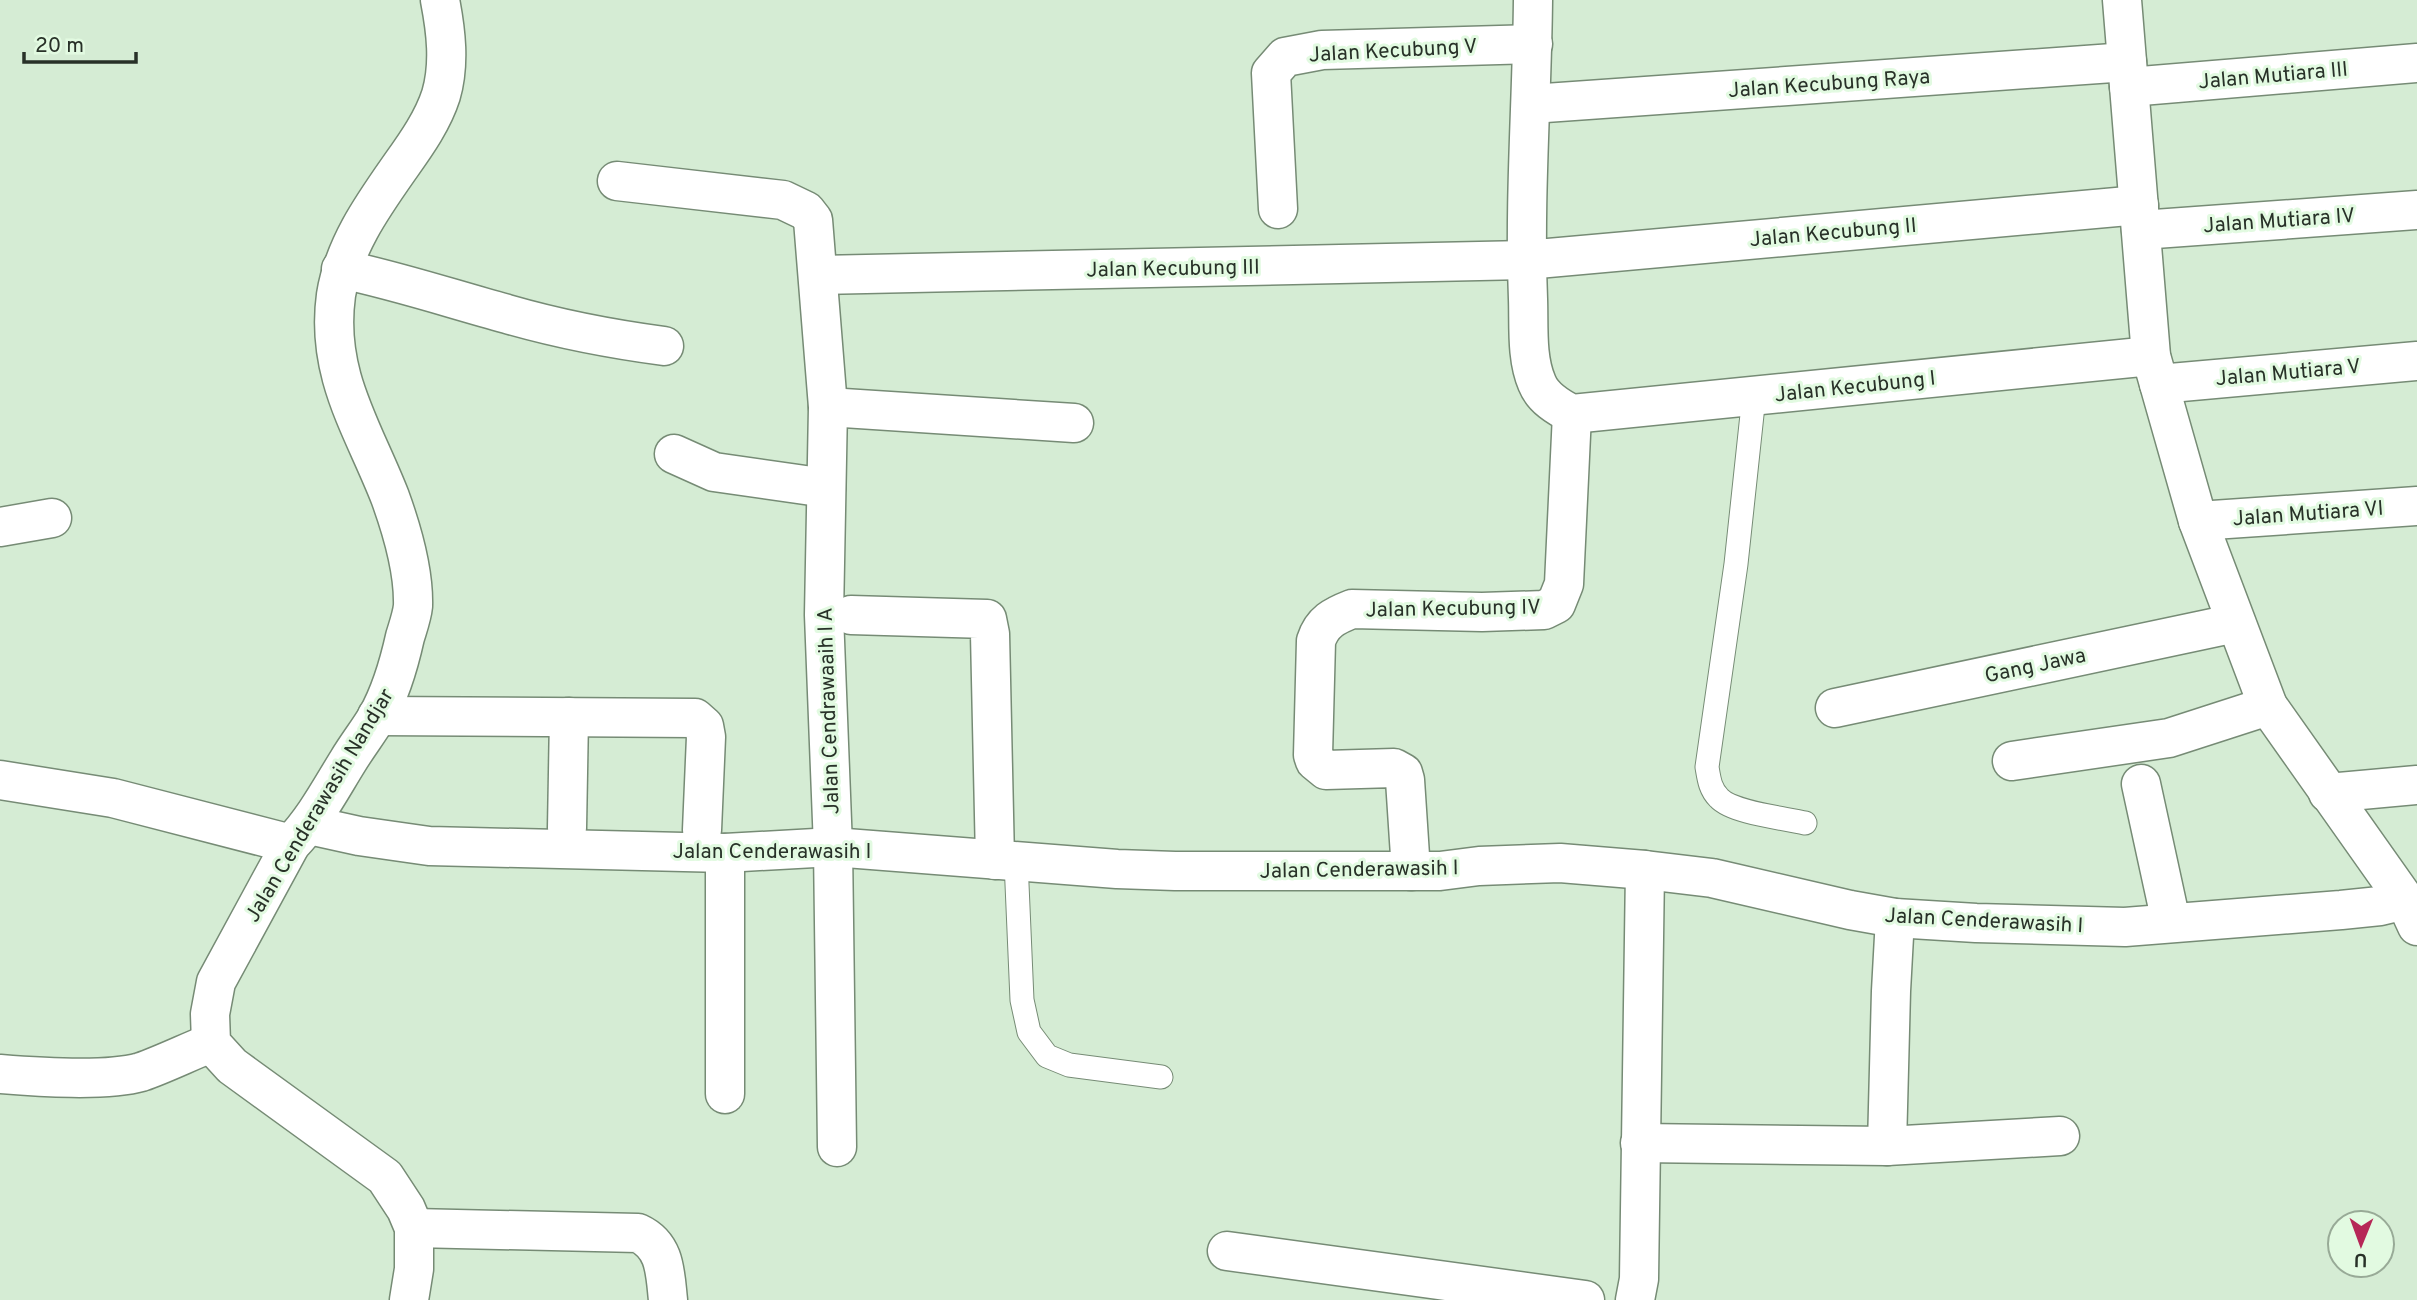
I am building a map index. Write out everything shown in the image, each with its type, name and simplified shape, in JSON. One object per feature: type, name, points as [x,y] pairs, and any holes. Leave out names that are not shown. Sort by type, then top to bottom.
[{"type":"street","name":"Jalan Cenderawasih Nandjar","points":[[211,1043],[210,1014],[216,982],[300,834],[377,716],[390,691],[413,607],[407,556],[390,499],[344,392],[338,364],[336,298],[341,269],[369,211],[414,148],[432,117],[441,94],[447,58],[440,0]]},
{"type":"street","points":[[1533,0],[1526,260],[1529,343],[1535,380],[1540,390],[1566,411]]},
{"type":"street","points":[[2122,0],[2155,370],[2198,521],[2268,706],[2411,913]]},
{"type":"street","name":"Jalan Kecubung V","points":[[1278,209],[1271,73],[1285,57],[1322,50],[1533,44]]},
{"type":"street","name":"Jalan Mutiara III","points":[[2128,74],[2417,63]]},
{"type":"street","name":"Jalan Kecubung Raya","points":[[1531,104],[2128,74]]},
{"type":"street","name":"Jalan Cendrawaaih I A","points":[[617,181],[783,200],[806,211],[813,220],[828,407],[824,615],[833,848],[837,1147]]},
{"type":"street","name":"Jalan Mutiara IV","points":[[2140,218],[2417,210]]},
{"type":"street","name":"Jalan Kecubung II","points":[[1526,260],[2140,218]]},
{"type":"street","name":"Jalan Kecubung III","points":[[819,275],[1526,260]]},
{"type":"street","points":[[341,269],[510,315],[607,338],[664,346]]},
{"type":"street","name":"Jalan Mutiara V","points":[[2155,370],[2417,361]]},
{"type":"street","name":"Jalan Kecubung I","points":[[1566,411],[2155,370]]},
{"type":"street","points":[[828,407],[1074,423]]},
{"type":"street","name":"Jalan Kecubung IV","points":[[1411,871],[1403,774],[1394,768],[1326,770],[1315,761],[1316,641],[1320,628],[1352,609],[1482,612],[1545,610],[1556,604],[1564,583],[1566,411]]},
{"type":"street","points":[[674,454],[714,472],[826,488]]},
{"type":"street","name":"Jalan Mutiara VI","points":[[2198,521],[2417,506]]},
{"type":"street","points":[[0,527],[52,518]]},
{"type":"street","points":[[851,615],[987,620],[1005,860]]},
{"type":"street","name":"Gang Jawa","points":[[1835,708],[2235,623]]},
{"type":"street","points":[[2012,761],[2169,738],[2268,706]]},
{"type":"street","points":[[377,716],[695,718],[700,721],[706,737],[713,841],[725,1094]]},
{"type":"street","points":[[567,828],[569,717]]},
{"type":"street","name":"Jalan Cenderawasih I","points":[[0,780],[113,798],[300,834],[359,836],[429,846],[713,841],[1175,872],[1411,871],[1560,863],[1712,878],[1895,918],[2083,926],[2125,927],[2380,906],[2411,913]]},
{"type":"street","points":[[2141,784],[2171,922]]},
{"type":"street","points":[[2328,793],[2417,785]]},
{"type":"street","points":[[1635,1300],[1639,1279],[1645,870]]},
{"type":"street","points":[[1887,1146],[1895,918]]},
{"type":"street","points":[[0,1074],[30,1077],[109,1077],[139,1072],[211,1043],[232,1066],[385,1177],[406,1209],[414,1228],[414,1269],[409,1300]]},
{"type":"street","points":[[1640,1143],[1887,1146],[2060,1136]]},
{"type":"street","points":[[414,1228],[638,1233],[652,1242],[662,1257],[668,1300]]},
{"type":"street","points":[[1227,1251],[1585,1300]]},
{"type":"lane","points":[[1754,396],[1736,564],[1707,767],[1710,786],[1720,800],[1735,807],[1805,823]]},
{"type":"lane","points":[[1005,860],[1029,1032],[1047,1056],[1069,1065],[1160,1077]]}]
